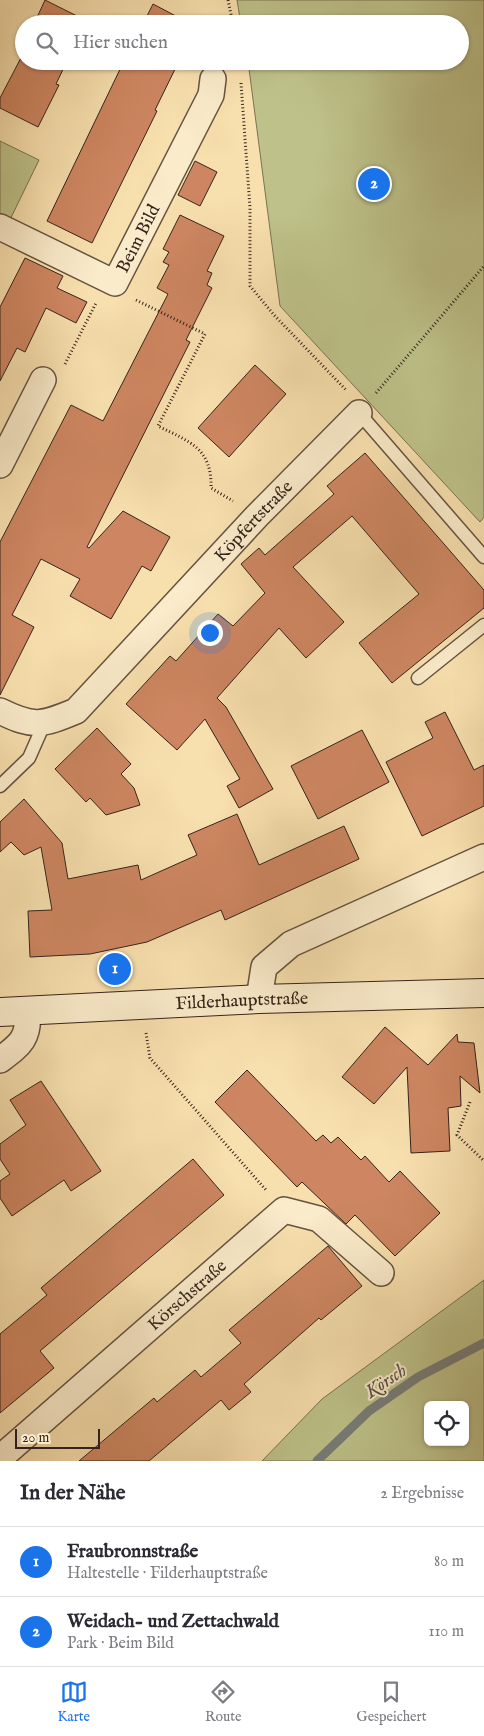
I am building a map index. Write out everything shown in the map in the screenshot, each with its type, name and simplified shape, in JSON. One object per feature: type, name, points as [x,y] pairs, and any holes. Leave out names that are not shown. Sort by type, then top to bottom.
[{"type":"main road","name":"Filderhauptstraße","points":[[0,1012],[260,999],[484,993]]},
{"type":"street","name":"Beim Bild","points":[[0,227],[115,283],[211,95],[213,79]]},
{"type":"street","points":[[0,465],[43,380]]},
{"type":"street","name":"Köpfertstraße","points":[[44,724],[76,711],[257,516],[359,413]]},
{"type":"street","points":[[0,711],[19,720],[44,724]]},
{"type":"street","points":[[260,999],[264,967],[291,944],[484,857]]},
{"type":"street","points":[[0,1060],[19,1046],[29,1027],[27,1011]]},
{"type":"street","points":[[284,1210],[319,1219],[381,1273]]},
{"type":"street","name":"Körschstraße","points":[[0,1458],[284,1210]]},
{"type":"lane","points":[[359,413],[484,556]]},
{"type":"lane","points":[[418,678],[484,625]]},
{"type":"lane","points":[[0,786],[29,758],[44,724]]},
{"type":"path","points":[[228,0],[231,15]]},
{"type":"path","points":[[239,70],[248,159],[250,286],[274,316],[347,390],[359,413],[484,266]]},
{"type":"path","points":[[43,380],[49,371],[59,376],[107,279]]},
{"type":"path","points":[[128,296],[205,334],[158,426],[197,446],[208,459],[212,474],[211,488],[257,516]]},
{"type":"path","points":[[141,1005],[150,1058],[284,1210]]},
{"type":"path","points":[[470,1102],[457,1135],[484,1161]]},
{"type":"green space","points":[[237,0],[484,0],[484,517],[480,522],[280,306],[249,70],[469,70],[469,15],[240,15]]},
{"type":"green space","points":[[0,141],[39,160],[5,230],[0,227]]},
{"type":"green space","points":[[484,1280],[484,1461],[262,1461],[322,1399]]},
{"type":"building","points":[[45,0],[75,15],[38,15]]},
{"type":"building","points":[[153,4],[174,15],[148,15]]},
{"type":"building","points":[[15,69],[63,70],[56,84],[59,85],[38,127],[0,108],[0,98]]},
{"type":"building","points":[[120,70],[175,70],[155,110],[157,111],[92,243],[47,221]]},
{"type":"building","points":[[195,161],[217,172],[200,206],[178,195]]},
{"type":"building","points":[[180,215],[224,236],[207,271],[212,273],[207,285],[212,288],[186,340],[190,342],[87,547],[89,548],[123,511],[170,537],[151,571],[142,566],[111,619],[70,596],[80,579],[41,559],[12,615],[34,627],[0,695],[0,542],[71,405],[103,421],[168,294],[157,288],[169,265],[163,262],[169,252],[163,249]]},
{"type":"building","points":[[25,258],[63,276],[57,288],[87,302],[76,323],[46,308],[25,352],[17,348],[0,381],[0,307]]},
{"type":"building","points":[[255,365],[286,394],[229,457],[198,428]]},
{"type":"building","points":[[365,453],[484,590],[484,608],[392,683],[359,643],[419,594],[352,516],[293,567],[344,622],[306,658],[279,628],[217,698],[226,707],[273,789],[239,808],[227,786],[240,779],[205,719],[177,750],[126,704],[170,656],[176,661],[218,614],[233,626],[265,593],[241,564],[259,548],[265,555],[334,494],[327,486]]},
{"type":"building","points":[[445,712],[474,770],[484,765],[484,806],[422,836],[386,762],[433,738],[425,722]]},
{"type":"building","points":[[97,728],[131,764],[121,774],[134,788],[140,805],[106,815],[90,798],[86,802],[55,769]]},
{"type":"building","points":[[362,730],[389,782],[318,819],[291,766]]},
{"type":"building","points":[[24,799],[62,843],[68,879],[138,865],[141,880],[197,855],[188,835],[237,814],[259,865],[344,826],[359,859],[225,920],[221,910],[147,942],[90,954],[30,957],[28,911],[52,910],[41,847],[24,855],[11,842],[0,852],[0,822]]},
{"type":"building","points":[[385,1027],[428,1065],[457,1034],[458,1042],[474,1043],[480,1093],[460,1076],[461,1106],[448,1108],[450,1151],[411,1153],[407,1067],[374,1104],[342,1077]]},
{"type":"building","points":[[247,1070],[316,1141],[323,1135],[331,1143],[338,1137],[361,1160],[365,1156],[389,1182],[400,1171],[440,1213],[395,1256],[355,1215],[346,1224],[302,1182],[297,1187],[215,1102]]},
{"type":"building","points":[[41,1081],[101,1171],[71,1191],[64,1180],[12,1216],[0,1198],[0,1181],[10,1174],[0,1159],[0,1144],[26,1125],[10,1100]]},
{"type":"building","points":[[193,1159],[224,1195],[40,1351],[54,1368],[0,1413],[0,1334],[47,1295],[41,1288]]},
{"type":"building","points":[[328,1246],[362,1286],[321,1320],[319,1318],[244,1384],[251,1392],[229,1410],[221,1400],[149,1461],[79,1461],[154,1398],[157,1402],[195,1370],[201,1377],[241,1343],[229,1330]]},
{"type":"waterway","name":"Körsch","points":[[317,1461],[369,1411],[418,1377],[484,1343]]},
{"type":"place","name":"Weidach- und Zettachwald","points":[[374,184]]},
{"type":"place","name":"Fraubronnstraße","points":[[115,969]]}]
